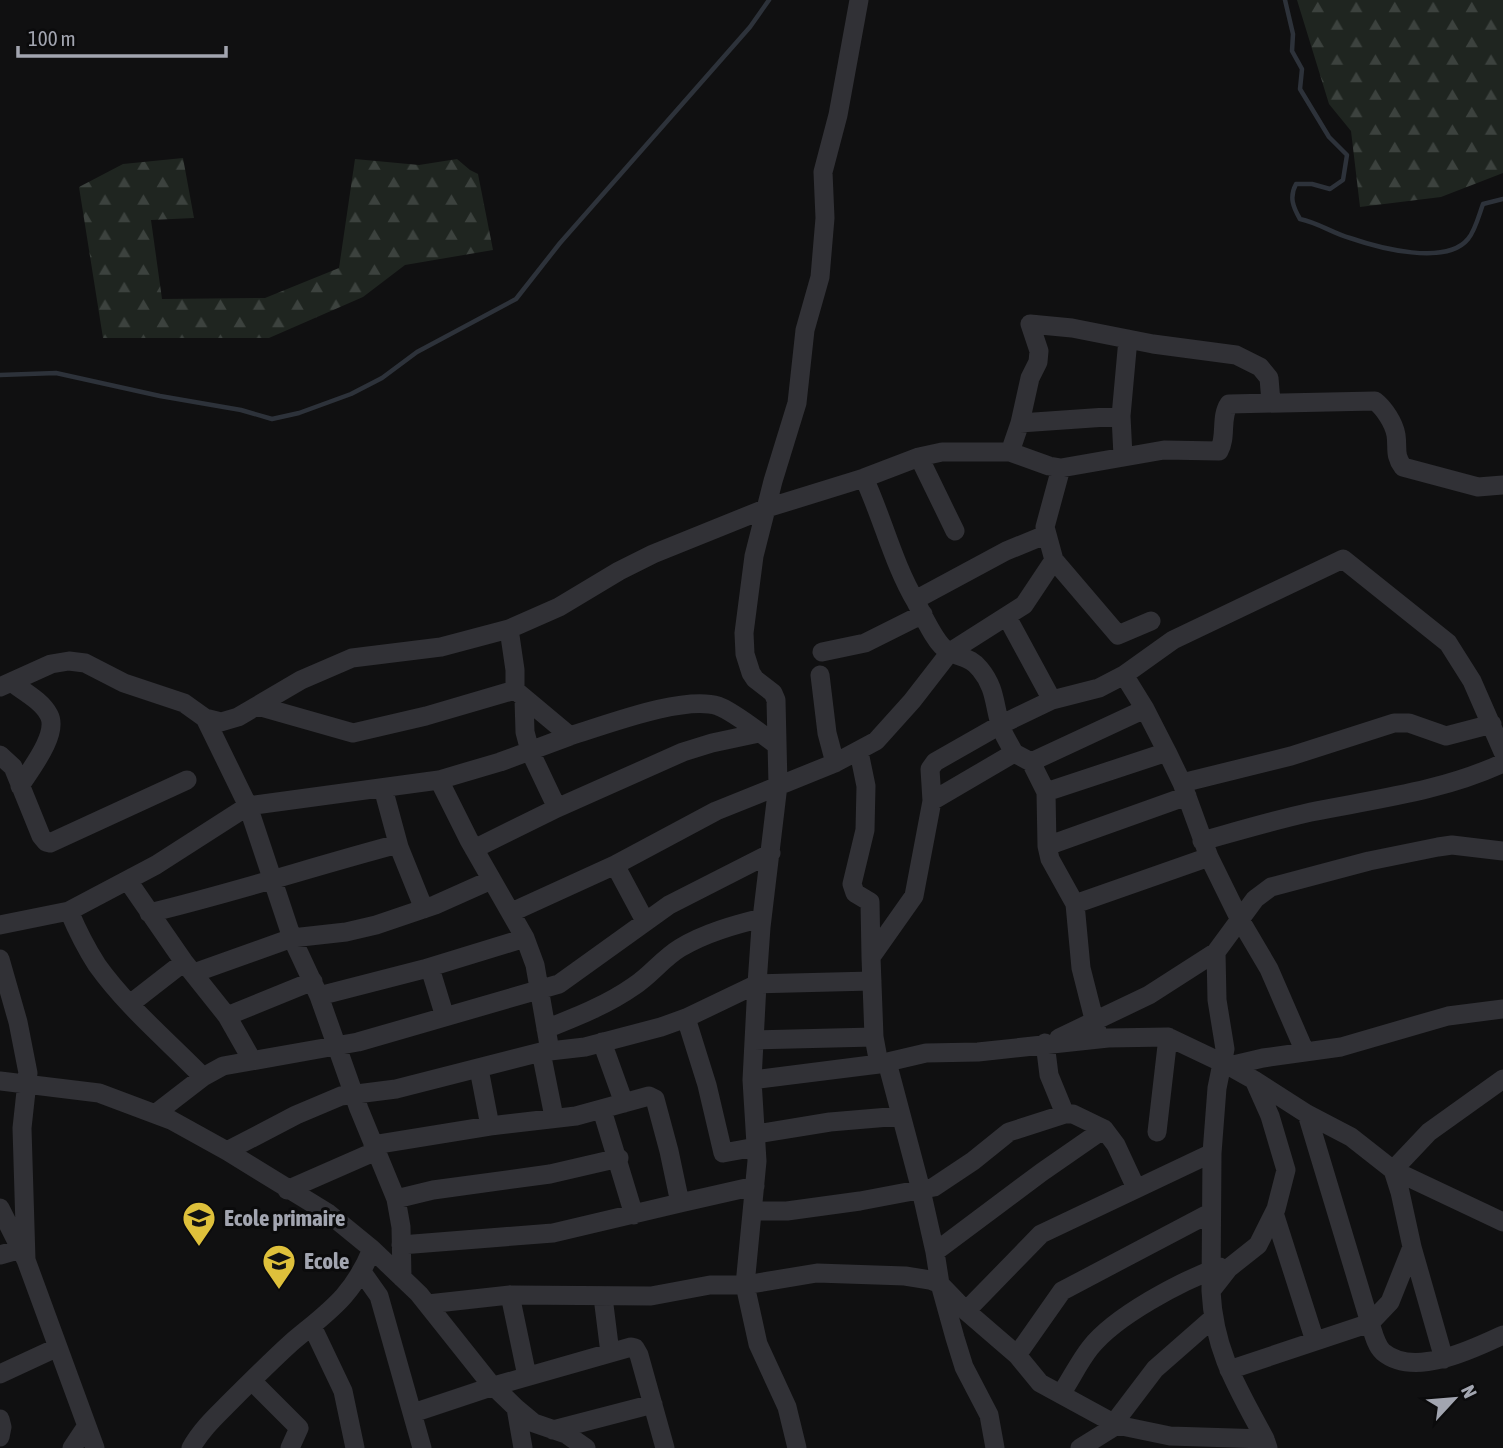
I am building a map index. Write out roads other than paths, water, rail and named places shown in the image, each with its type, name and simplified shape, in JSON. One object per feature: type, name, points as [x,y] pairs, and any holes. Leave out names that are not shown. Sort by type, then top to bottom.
[{"type":"street","points":[[807,1448],[758,1344],[745,1285],[755,1186],[756,1140],[752,1080],[757,984],[778,785],[778,745],[775,696],[751,673],[745,654],[744,633],[754,556],[797,403],[805,330],[820,277],[825,218],[823,172],[838,115],[859,0]]},
{"type":"street","points":[[1010,452],[1030,378],[1038,362],[1039,351],[1030,324],[1072,328],[1249,359],[1269,378],[1271,402]]},
{"type":"street","points":[[1123,456],[1121,416],[1128,339]]},
{"type":"street","points":[[5,684],[51,664],[85,663],[124,683],[184,703],[205,718],[222,722],[238,717],[301,680],[352,658],[441,647],[509,629],[559,607],[653,554],[767,508],[864,478],[919,457],[942,452],[1010,452],[1061,468],[1164,450],[1221,450],[1225,411],[1229,404],[1375,401],[1394,428],[1395,454],[1402,467],[1478,487],[1503,485]]},
{"type":"street","points":[[1020,423],[1121,416]]},
{"type":"street","points":[[919,457],[955,531]]},
{"type":"street","points":[[1061,468],[1048,513],[1045,535],[1054,560],[1118,635],[1150,621]]},
{"type":"street","points":[[864,478],[897,561],[942,647],[972,660],[980,669],[997,702],[1000,725],[1046,792],[1047,846],[1054,868],[1075,904],[1081,968],[1097,1029]]},
{"type":"street","points":[[822,652],[865,643],[1006,551],[1045,535]]},
{"type":"street","points":[[871,957],[914,896],[932,801],[932,765],[1000,725],[1052,701],[1100,688],[1124,676],[1172,640],[1343,559],[1448,643],[1467,671],[1503,752]]},
{"type":"street","points":[[512,912],[615,865],[716,811],[835,763],[876,741],[912,701],[950,652],[1024,605],[1054,560]]},
{"type":"street","points":[[1007,617],[1052,701]]},
{"type":"street","points":[[509,629],[530,751],[557,808]]},
{"type":"street","points":[[820,675],[827,733],[835,763]]},
{"type":"street","points":[[1124,676],[1146,709],[1167,752],[1206,849],[1239,918],[1269,969],[1305,1052]]},
{"type":"street","points":[[5,684],[38,702],[49,715],[51,725],[45,747],[20,786]]},
{"type":"street","points":[[258,706],[353,733],[519,695]]},
{"type":"street","points":[[519,695],[570,736]]},
{"type":"street","points":[[0,925],[69,911],[128,881],[248,806],[439,780],[658,710],[691,704],[720,707],[778,745]]},
{"type":"street","points":[[932,801],[1022,757],[1146,709]]},
{"type":"street","points":[[205,718],[248,806],[292,938],[316,988],[396,1199],[401,1227],[402,1278]]},
{"type":"street","points":[[1047,846],[1184,790],[1394,723],[1409,723],[1446,736],[1492,724]]},
{"type":"street","points":[[474,849],[557,808],[683,752],[759,733]]},
{"type":"street","points":[[859,752],[866,786],[865,830],[852,884],[855,893],[870,902],[874,1037],[901,1116],[921,1190],[940,1284],[964,1367],[989,1415],[995,1448]]},
{"type":"street","points":[[1046,792],[1167,752]]},
{"type":"street","points":[[0,755],[13,768],[41,836],[50,843],[187,780]]},
{"type":"street","points":[[1075,904],[1206,849],[1306,813],[1440,787],[1503,763]]},
{"type":"street","points":[[439,780],[491,880],[512,912],[535,965],[546,1028],[545,1052],[554,1117]]},
{"type":"street","points":[[383,789],[398,844],[424,909]]},
{"type":"street","points":[[149,913],[398,844]]},
{"type":"street","points":[[752,1080],[883,1063],[926,1054],[978,1052],[1047,1043],[1097,1029],[1216,952],[1255,899],[1279,883],[1452,845],[1503,851]]},
{"type":"street","points":[[155,1114],[203,1077],[223,1066],[358,1042],[568,980],[645,921],[697,889],[771,853]]},
{"type":"street","points":[[615,865],[645,921]]},
{"type":"street","points":[[130,1004],[189,967],[292,938],[356,930],[424,909],[491,880]]},
{"type":"street","points":[[128,881],[227,1016],[252,1060]]},
{"type":"street","points":[[69,911],[97,964],[130,1004],[203,1077]]},
{"type":"street","points":[[546,1028],[574,1018],[624,993],[647,976],[662,960],[682,947],[732,926],[762,918]]},
{"type":"street","points":[[227,1016],[316,988],[430,968],[525,938]]},
{"type":"street","points":[[376,1290],[423,1299],[510,1295],[603,1297],[651,1296],[710,1285],[745,1285],[817,1273],[905,1276],[930,1280],[940,1284],[966,1311],[1017,1355],[1040,1382],[1119,1425],[1189,1442],[1266,1443],[1228,1370],[1212,1319],[1212,1153],[1217,1088],[1226,1064],[1217,1000],[1216,952]]},
{"type":"street","points":[[0,960],[18,1022],[27,1066],[28,1084],[22,1128],[24,1255]]},
{"type":"street","points":[[430,968],[444,1017]]},
{"type":"street","points":[[227,1151],[296,1115],[337,1098],[396,1089],[545,1052],[603,1042],[686,1018],[757,984],[872,981]]},
{"type":"street","points":[[1226,1064],[1341,1047],[1448,1016],[1503,1009]]},
{"type":"street","points":[[686,1018],[707,1085],[723,1153],[756,1140],[830,1122],[901,1116]]},
{"type":"street","points":[[1097,1029],[1168,1037],[1226,1064],[1307,1114],[1351,1137],[1393,1170],[1503,1222]]},
{"type":"street","points":[[755,1040],[874,1037]]},
{"type":"street","points":[[1157,1132],[1168,1037]]},
{"type":"street","points":[[603,1042],[624,1103]]},
{"type":"street","points":[[1047,1043],[1049,1075],[1065,1114]]},
{"type":"street","points":[[479,1069],[490,1126]]},
{"type":"street","points":[[1393,1170],[1429,1132],[1503,1079]]},
{"type":"street","points":[[1210,1291],[1229,1268],[1258,1245],[1274,1213],[1286,1170],[1254,1080]]},
{"type":"street","points":[[0,1081],[99,1093],[171,1120],[227,1151],[340,1221],[423,1299],[494,1386],[516,1408],[534,1423],[553,1430],[580,1446]]},
{"type":"street","points":[[287,1190],[375,1148],[490,1126],[576,1116],[649,1096],[655,1099],[680,1203]]},
{"type":"street","points":[[602,1110],[634,1215]]},
{"type":"street","points":[[753,1211],[787,1211],[850,1203],[934,1187],[1009,1132],[1065,1114],[1073,1114],[1104,1129],[1116,1145],[1136,1188]]},
{"type":"street","points":[[1307,1114],[1370,1323],[1384,1354],[1405,1361],[1444,1359],[1503,1335]]},
{"type":"street","points":[[935,1252],[1042,1171],[1104,1129]]},
{"type":"street","points":[[966,1311],[1041,1234],[1212,1153]]},
{"type":"street","points":[[396,1199],[433,1190],[550,1174],[618,1158]]},
{"type":"street","points":[[1393,1170],[1444,1359]]},
{"type":"street","points":[[401,1245],[553,1233],[755,1186]]},
{"type":"street","points":[[0,1208],[24,1255],[95,1448]]},
{"type":"street","points":[[1017,1355],[1062,1291],[1210,1213]]},
{"type":"street","points":[[1274,1213],[1315,1341]]},
{"type":"street","points":[[1228,1370],[1370,1323],[1390,1302],[1412,1247]]},
{"type":"street","points":[[191,1448],[200,1431],[351,1289],[372,1249]]},
{"type":"street","points":[[0,1255],[24,1255]]},
{"type":"street","points":[[1061,1394],[1091,1347],[1107,1331],[1163,1294],[1241,1258]]},
{"type":"street","points":[[362,1272],[376,1290],[384,1309],[422,1448]]},
{"type":"street","points":[[510,1295],[527,1376]]},
{"type":"street","points":[[603,1297],[610,1353]]},
{"type":"street","points":[[1080,1448],[1119,1425],[1155,1369],[1212,1319]]},
{"type":"street","points":[[312,1326],[343,1391],[355,1448]]},
{"type":"street","points":[[413,1413],[527,1376],[631,1347],[635,1348],[665,1448]]},
{"type":"street","points":[[0,1374],[56,1348]]},
{"type":"street","points":[[251,1381],[297,1425],[299,1431],[289,1448]]},
{"type":"street","points":[[553,1430],[653,1404]]},
{"type":"street","points":[[787,1407],[797,1448]]},
{"type":"street","points":[[516,1408],[523,1448]]},
{"type":"street","points":[[0,1419],[0,1437]]},
{"type":"street","points":[[1119,1425],[1137,1448]]},
{"type":"street","points":[[72,1448],[86,1427]]},
{"type":"waterway","points":[[0,375],[56,373],[160,396],[241,410],[272,419],[299,413],[351,394],[382,378],[417,352],[516,299],[560,243],[750,27],[769,0]]},
{"type":"waterway","points":[[1285,0],[1293,34],[1292,51],[1302,69],[1300,89],[1329,137],[1347,155],[1343,180],[1330,189],[1312,184],[1296,184],[1293,202],[1300,219],[1343,236],[1394,250],[1444,252],[1458,247],[1468,239],[1483,204],[1503,199]]},
{"type":"place","name":"Ecole primaire","points":[[199,1248]]},
{"type":"place","name":"Ecole","points":[[279,1291]]}]
